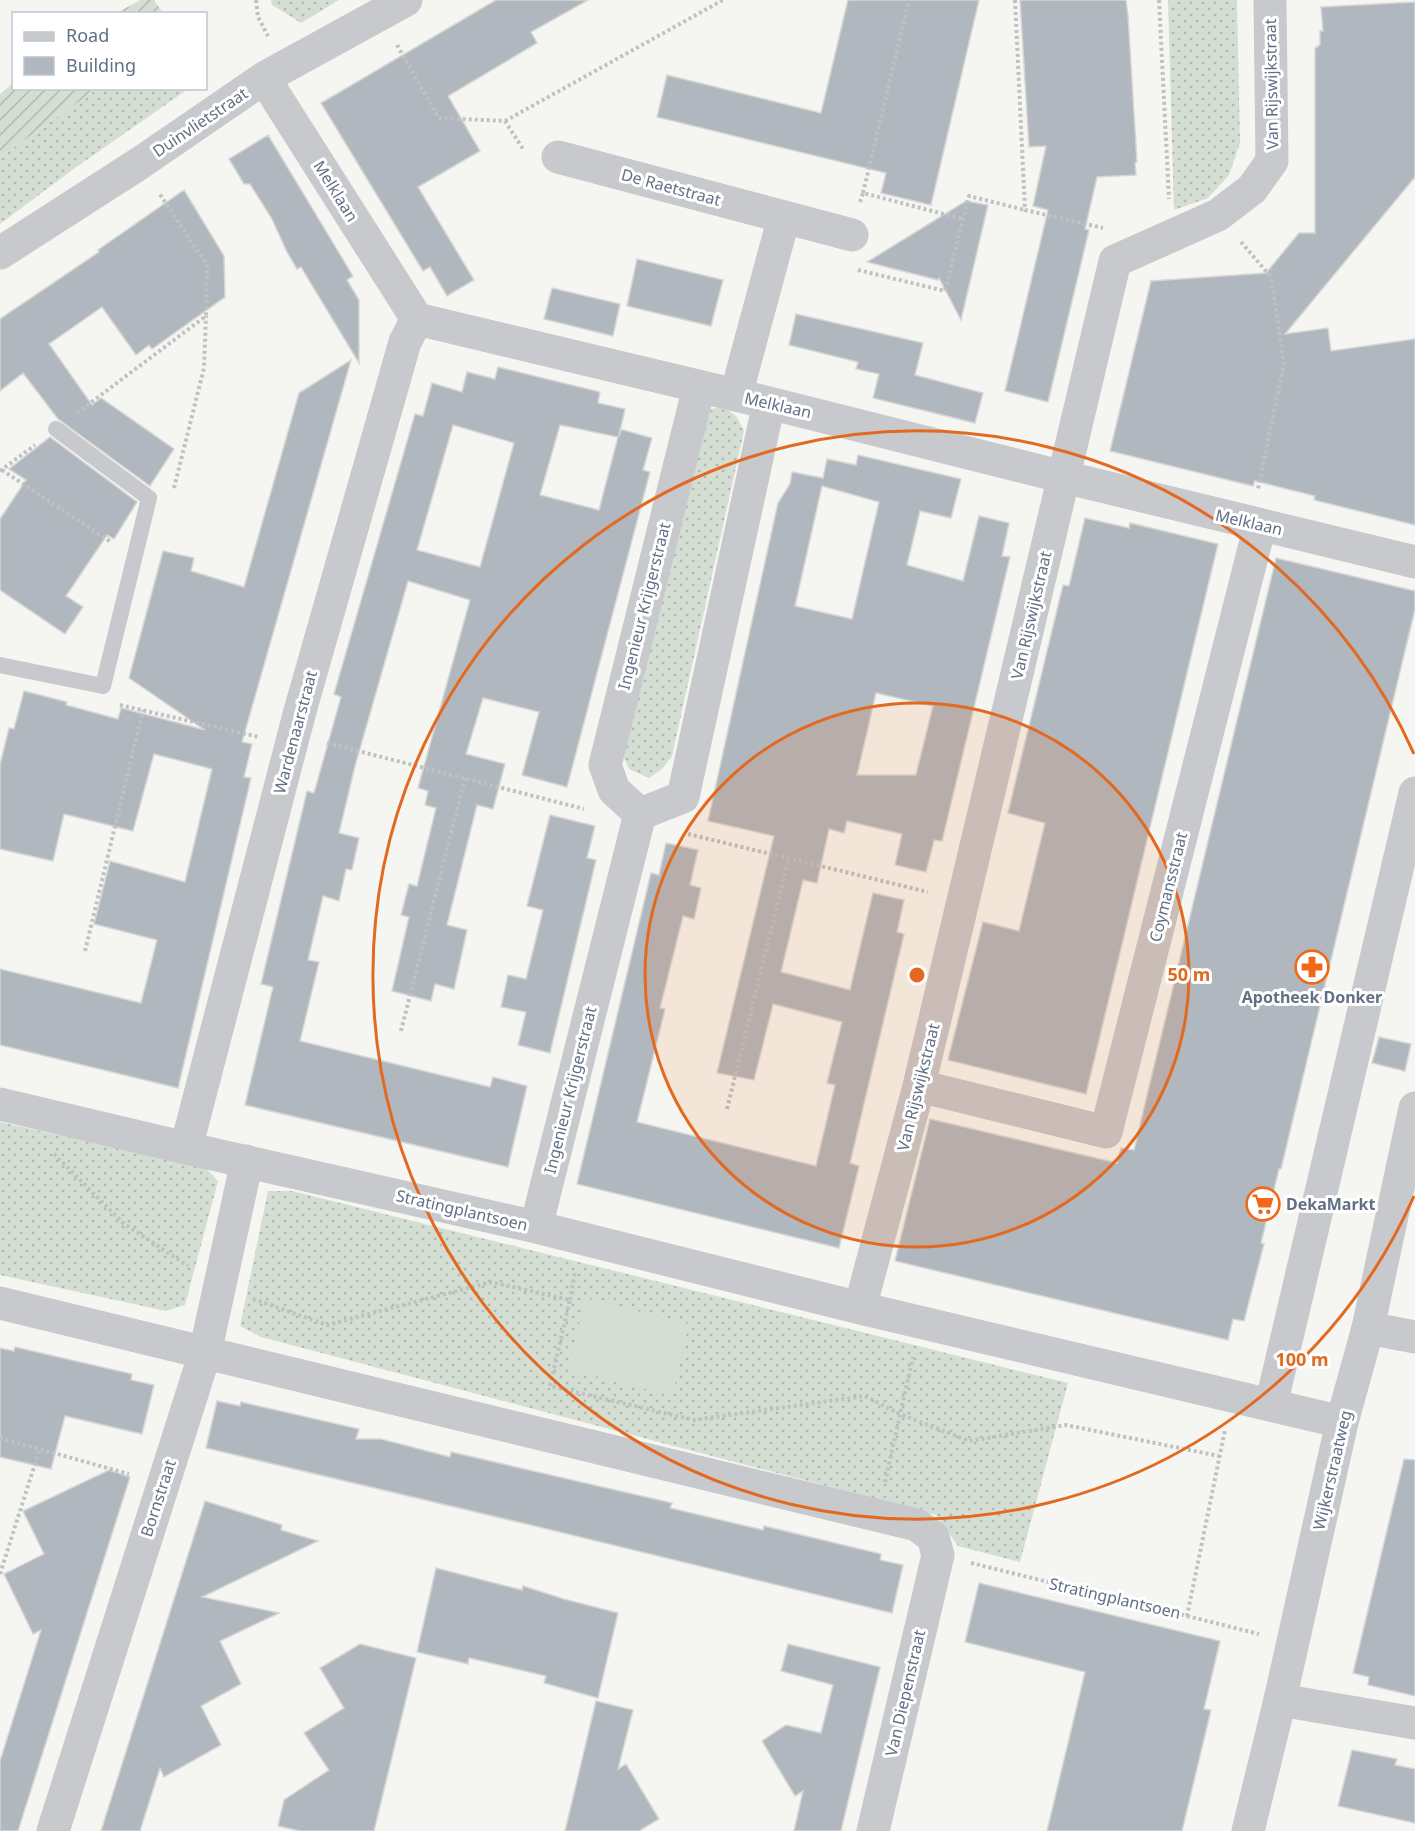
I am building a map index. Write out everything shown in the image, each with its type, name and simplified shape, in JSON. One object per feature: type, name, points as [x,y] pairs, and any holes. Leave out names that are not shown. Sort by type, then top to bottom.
[{"type":"street","name":"Duinvlietstraat","points":[[0,253],[140,163],[264,78],[406,0]]},
{"type":"street","name":"Van Rijswijkstraat","points":[[860,1308],[919,1086],[1114,261],[1218,215],[1252,189],[1272,161],[1270,0]]},
{"type":"street","name":"Melklaan","points":[[264,78],[417,319],[1415,562]]},
{"type":"street","name":"De Raetstraat","points":[[558,157],[852,235]]},
{"type":"street","points":[[736,395],[784,217]]},
{"type":"street","name":"Wardenaarstraat","points":[[186,1148],[291,745],[405,342],[417,319]]},
{"type":"street","name":"Ingenieur Krijgerstraat","points":[[536,1227],[640,814],[614,790],[605,765],[699,387]]},
{"type":"street","points":[[640,814],[683,797],[769,403]]},
{"type":"street","name":"Coymansstraat","points":[[919,1086],[1106,1132],[1256,524]]},
{"type":"street","points":[[1271,1405],[1415,793]]},
{"type":"street","name":"Stratingplantsoen","points":[[0,1104],[536,1227],[860,1308],[1342,1422]]},
{"type":"street","name":"Wijkerstraatweg","points":[[1248,1831],[1280,1700],[1342,1422],[1368,1328],[1415,1108]]},
{"type":"street","name":"Bornstraat","points":[[52,1831],[205,1353],[247,1161]]},
{"type":"street","points":[[0,1303],[877,1514],[917,1525],[933,1537],[938,1555]]},
{"type":"street","points":[[1368,1328],[1415,1337]]},
{"type":"street","name":"Van Diepenstraat","points":[[873,1831],[938,1555]]},
{"type":"street","points":[[1280,1700],[1415,1723]]},
{"type":"lane","points":[[0,665],[103,686],[149,498],[56,429]]},
{"type":"path","points":[[505,121],[723,0]]},
{"type":"path","points":[[852,235],[909,0]]},
{"type":"path","points":[[1015,0],[1025,210],[1113,230],[1114,261]]},
{"type":"path","points":[[1159,0],[1171,236]]},
{"type":"path","points":[[140,163],[207,265],[204,368],[173,493]]},
{"type":"path","points":[[862,193],[963,219]]},
{"type":"path","points":[[1218,215],[1271,278],[1284,363],[1256,524]]},
{"type":"path","points":[[134,558],[1,471],[206,316]]},
{"type":"path","points":[[120,705],[291,745]]},
{"type":"path","points":[[85,951],[143,710]]},
{"type":"path","points":[[401,1031],[465,778]]},
{"type":"path","points":[[727,1109],[789,858]]},
{"type":"path","points":[[48,1147],[123,1223],[220,1287],[327,1325],[491,1282],[570,1300],[550,1386],[694,1420],[866,1396],[900,1414],[969,1441],[1066,1425],[1220,1456]]},
{"type":"path","points":[[877,1514],[922,1322]]},
{"type":"path","name":"Stratingplantsoen","points":[[938,1555],[1187,1616],[1231,1396]]},
{"type":"path","points":[[0,1438],[163,1483]]},
{"type":"path","points":[[0,1574],[40,1448]]},
{"type":"path","points":[[1187,1616],[1293,1642]]},
{"type":"shaded area","points":[[141,0],[154,0],[162,12],[118,12]]},
{"type":"shaded area","points":[[271,0],[339,0],[301,23],[272,5]]},
{"type":"shaded area","points":[[1168,0],[1237,0],[1240,143],[1229,175],[1208,198],[1174,210]]},
{"type":"shaded area","points":[[12,84],[12,90],[96,90],[0,157],[0,94]]},
{"type":"shaded area","points":[[96,90],[187,90],[0,224],[0,157]]},
{"type":"shaded area","points":[[724,407],[737,417],[744,431],[672,756],[662,769],[649,778],[629,769],[623,756],[703,432],[711,409]]},
{"type":"shaded area","points":[[0,1122],[205,1167],[218,1181],[185,1305],[166,1311],[0,1275]]},
{"type":"shaded area","points":[[268,1191],[292,1191],[1068,1383],[1020,1562],[958,1546],[936,1515],[261,1337],[240,1326]]},
{"type":"shaded area","points":[[585,1298],[689,1324],[672,1396],[568,1369]]},
{"type":"building","points":[[496,0],[588,0],[531,32],[537,43],[448,96],[480,151],[418,187],[474,280],[447,296],[430,267],[423,271],[321,103]]},
{"type":"building","points":[[848,0],[979,0],[931,205],[881,193],[886,173],[657,117],[667,75],[821,113]]},
{"type":"building","points":[[1020,0],[1126,0],[1128,15],[1136,175],[1097,177],[1085,229],[1089,230],[1048,402],[1005,391],[1048,210],[1033,206],[1046,146],[1029,147]]},
{"type":"building","points":[[1415,2],[1415,177],[1285,334],[1328,328],[1331,351],[1415,339],[1415,525],[1314,500],[1315,496],[1255,481],[1253,486],[1110,451],[1151,281],[1266,273],[1299,233],[1315,233],[1315,48],[1320,45],[1320,31],[1323,31],[1321,7]]},
{"type":"building","points":[[268,135],[353,276],[347,280],[359,300],[359,363],[301,267],[297,269],[272,219],[250,184],[244,184],[229,159]]},
{"type":"building","points":[[184,190],[224,256],[225,297],[152,349],[149,345],[136,355],[102,307],[49,344],[92,405],[101,398],[174,449],[150,486],[58,419],[23,373],[0,391],[0,319],[99,252],[98,250]]},
{"type":"building","points":[[966,201],[988,205],[961,320],[939,278],[938,280],[867,262]]},
{"type":"building","points":[[637,259],[723,280],[711,326],[627,306]]},
{"type":"building","points":[[552,288],[620,304],[613,336],[544,319]]},
{"type":"building","points":[[796,314],[923,343],[915,375],[983,393],[975,423],[873,398],[879,374],[856,369],[858,362],[789,345]]},
{"type":"building","points":[[351,360],[242,742],[252,744],[244,777],[251,778],[178,1088],[0,1045],[0,969],[141,1003],[157,940],[94,924],[110,861],[185,882],[212,769],[154,754],[133,831],[64,814],[53,861],[0,849],[0,765],[9,728],[14,729],[24,691],[118,719],[121,708],[205,730],[129,678],[163,551],[194,558],[191,571],[244,587],[299,393]]},
{"type":"building","points":[[498,367],[600,392],[598,403],[625,409],[621,429],[652,438],[643,470],[650,472],[567,787],[522,775],[539,712],[483,698],[466,754],[505,764],[493,809],[477,805],[447,925],[467,930],[454,989],[435,984],[431,1001],[392,991],[409,917],[401,915],[409,884],[417,886],[436,808],[425,805],[428,791],[418,788],[470,600],[408,581],[355,766],[339,833],[359,838],[352,870],[346,869],[339,901],[323,896],[308,960],[319,962],[300,1041],[490,1087],[493,1077],[527,1086],[508,1167],[245,1105],[273,987],[261,984],[307,791],[314,793],[341,697],[334,694],[415,414],[423,416],[432,383],[462,392],[467,372],[495,379]],"holes":[[[453,425],[514,443],[480,567],[417,550]],[[560,425],[618,437],[599,510],[540,495]]]},
{"type":"building","points":[[50,437],[137,502],[114,539],[107,535],[66,596],[83,607],[65,634],[0,590],[0,519],[26,480],[9,469]]},
{"type":"building","points":[[858,455],[961,479],[951,518],[920,511],[907,565],[963,581],[979,516],[1009,523],[1002,556],[1010,557],[942,841],[934,840],[926,872],[895,865],[902,834],[847,821],[844,833],[829,829],[817,883],[803,880],[781,972],[850,990],[873,893],[904,900],[897,932],[904,934],[850,1163],[859,1166],[839,1248],[577,1184],[651,873],[659,875],[666,843],[698,850],[690,885],[701,888],[694,919],[683,916],[660,1008],[665,1009],[637,1122],[816,1166],[835,1085],[827,1083],[842,1022],[773,1004],[754,1080],[717,1073],[774,836],[708,821],[778,503],[790,484],[792,472],[823,478],[827,459],[856,465]],"holes":[[[822,486],[879,502],[852,619],[795,606]],[[876,693],[933,706],[916,775],[857,775]]]},
{"type":"building","points":[[1085,518],[1129,528],[1130,523],[1218,544],[1086,1094],[948,1060],[983,922],[1019,931],[1045,823],[1008,813],[1063,585],[1069,586]]},
{"type":"building","points":[[1276,558],[1415,591],[1415,609],[1244,1321],[1233,1319],[1228,1340],[895,1261],[930,1119],[1117,1163],[1121,1148],[1134,1150]]},
{"type":"building","points":[[550,815],[595,826],[587,858],[596,860],[550,1053],[518,1045],[526,1012],[501,1007],[508,975],[526,979],[543,910],[527,906]]},
{"type":"building","points":[[1379,1037],[1411,1044],[1405,1071],[1372,1063]]},
{"type":"building","points":[[15,1347],[132,1374],[131,1380],[154,1385],[142,1434],[65,1416],[51,1469],[0,1457],[0,1348],[14,1351]]},
{"type":"building","points":[[217,1401],[240,1406],[241,1402],[359,1429],[356,1439],[381,1439],[450,1457],[451,1452],[672,1503],[670,1508],[763,1530],[764,1526],[881,1554],[880,1560],[903,1565],[892,1613],[206,1448]]},
{"type":"building","points":[[1404,1459],[1415,1460],[1415,1696],[1368,1685],[1369,1677],[1353,1673]]},
{"type":"building","points":[[109,1470],[130,1477],[18,1831],[0,1831],[0,1761],[41,1630],[33,1634],[4,1574],[44,1554],[23,1511]]},
{"type":"building","points":[[205,1501],[282,1525],[281,1530],[318,1541],[202,1597],[279,1613],[220,1641],[241,1684],[201,1706],[221,1745],[164,1777],[160,1768],[140,1831],[101,1831]]},
{"type":"building","points":[[436,1568],[522,1590],[523,1586],[618,1613],[598,1698],[544,1683],[546,1676],[469,1658],[468,1664],[417,1652]]},
{"type":"building","points":[[979,1583],[1220,1641],[1204,1709],[1211,1710],[1182,1831],[1047,1831],[1085,1672],[965,1642]]},
{"type":"building","points":[[360,1644],[416,1658],[374,1831],[300,1831],[278,1826],[284,1800],[329,1770],[304,1733],[344,1708],[320,1668]]},
{"type":"building","points":[[788,1644],[880,1667],[841,1831],[794,1831],[803,1791],[795,1796],[762,1741],[786,1725],[821,1733],[833,1685],[781,1671]]},
{"type":"building","points":[[596,1701],[633,1710],[618,1769],[626,1764],[659,1819],[639,1831],[565,1831]]},
{"type":"building","points":[[1352,1750],[1397,1759],[1395,1765],[1415,1769],[1415,1823],[1338,1806]]},
{"type":"place","name":"Apotheek Donker","points":[[1312,967]]},
{"type":"place","name":"DekaMarkt","points":[[1263,1204]]}]
